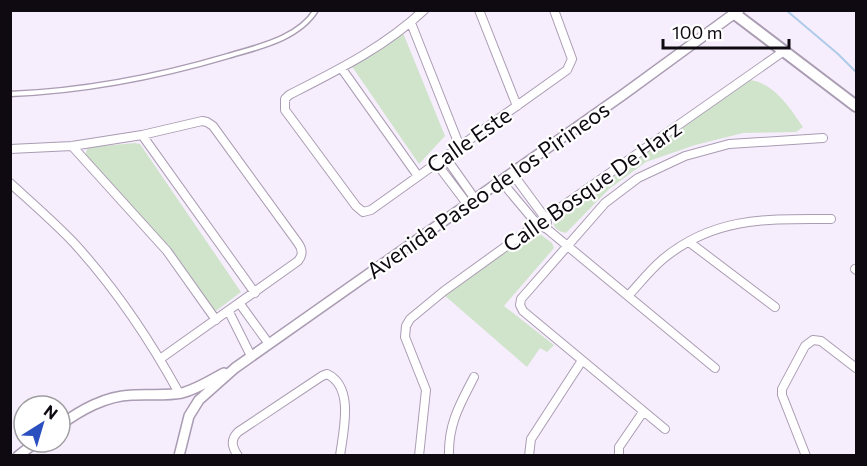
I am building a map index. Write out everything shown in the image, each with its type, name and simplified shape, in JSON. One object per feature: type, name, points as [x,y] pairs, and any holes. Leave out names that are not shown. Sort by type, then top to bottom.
[{"type":"main road","points":[[737,12],[856,106]]},
{"type":"street","points":[[418,176],[342,69],[411,22],[423,10]]},
{"type":"street","points":[[479,10],[517,106]]},
{"type":"street","name":"Calle Este","points":[[342,69],[289,95],[285,99],[285,110],[356,206],[363,212],[371,210],[446,158],[567,70],[572,64],[571,54],[554,10]]},
{"type":"street","name":"Avenida Paseo de los Pirineos","points":[[234,368],[737,12]]},
{"type":"street","points":[[411,22],[460,147]]},
{"type":"street","name":"Calle Bosque De Harz","points":[[418,456],[426,390],[405,337],[406,326],[410,319],[444,291],[537,224],[784,51]]},
{"type":"street","points":[[10,149],[72,146],[142,135],[202,121],[210,123],[298,243],[302,254],[298,261],[160,359]]},
{"type":"street","points":[[142,135],[255,293]]},
{"type":"street","points":[[665,429],[581,362],[523,311],[520,305],[521,298],[595,214],[638,178],[685,156],[729,144],[823,138]]},
{"type":"street","points":[[72,146],[167,251],[216,320]]},
{"type":"street","points":[[446,158],[471,202]]},
{"type":"street","points":[[437,164],[471,202]]},
{"type":"street","points":[[512,173],[546,219],[547,229]]},
{"type":"street","points":[[501,181],[537,224],[547,229],[715,368]]},
{"type":"street","points":[[10,183],[74,243],[124,306],[160,359],[179,393]]},
{"type":"street","points":[[628,296],[663,260],[688,242],[726,225],[758,219],[831,219]]},
{"type":"street","points":[[688,242],[775,307]]},
{"type":"street","points":[[240,304],[269,344]]},
{"type":"street","points":[[229,312],[251,356]]},
{"type":"street","points":[[806,456],[782,395],[782,389],[805,346],[813,340],[821,341],[856,368]]},
{"type":"street","points":[[529,456],[531,440],[581,362]]},
{"type":"street","points":[[72,417],[90,406],[110,398],[190,391],[234,368]]},
{"type":"street","points":[[178,456],[189,416],[199,400],[234,368]]},
{"type":"street","points":[[238,456],[234,450],[233,441],[238,432],[327,374],[337,381],[345,400],[340,456]]},
{"type":"street","points":[[449,456],[450,435],[455,413],[474,377]]},
{"type":"street","points":[[619,456],[620,447],[643,412]]},
{"type":"lane","points":[[10,94],[118,83],[189,68],[267,44],[297,30],[311,18],[316,10]]},
{"type":"green space","points":[[401,28],[445,136],[419,164],[351,65]]},
{"type":"green space","points":[[750,80],[759,82],[774,91],[803,127],[796,132],[743,133],[695,145],[646,162],[609,189],[566,233],[555,228],[553,221],[558,216]]},
{"type":"green space","points":[[140,144],[241,292],[216,311],[212,311],[150,226],[85,157],[87,149],[92,147]]},
{"type":"green space","points":[[536,231],[552,243],[554,248],[504,306],[554,345],[547,352],[540,348],[527,367],[444,295]]},
{"type":"waterway","points":[[786,10],[856,72]]}]
